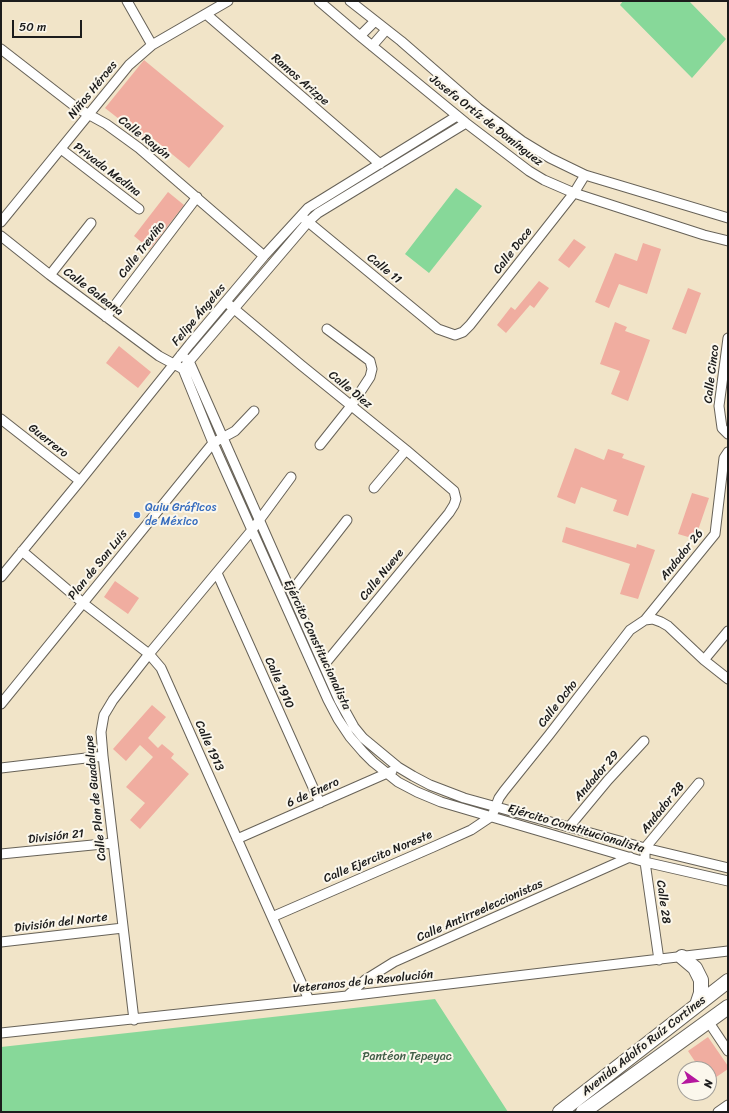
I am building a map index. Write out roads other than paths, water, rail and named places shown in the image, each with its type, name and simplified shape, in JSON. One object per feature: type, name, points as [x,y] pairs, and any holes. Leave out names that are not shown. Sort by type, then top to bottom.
[{"type":"main road","points":[[682,957],[695,968],[701,980],[701,993],[697,1005]]},
{"type":"main road","name":"Avenida Adolfo Ruíz Cortines","points":[[560,1112],[728,980]]},
{"type":"main road","name":"Avenida Adolfo Ruíz Cortines","points":[[583,1112],[728,1007]]},
{"type":"street","points":[[127,1],[152,45]]},
{"type":"street","name":"Josefa Ortíz de Domínguez","points":[[320,1],[457,116],[529,171],[544,180],[574,193],[704,235],[728,241]]},
{"type":"street","name":"Josefa Ortíz de Domínguez","points":[[350,1],[478,108],[522,141],[550,158],[585,175],[728,218]]},
{"type":"street","name":"Niños Héroes","points":[[1,222],[129,65],[152,45],[206,14],[223,2]]},
{"type":"street","name":"Ramos Arizpe","points":[[206,14],[380,164]]},
{"type":"street","points":[[360,36],[375,21]]},
{"type":"street","points":[[372,46],[386,30]]},
{"type":"street","name":"Calle Rayón","points":[[1,49],[77,108],[106,124],[139,148],[264,256]]},
{"type":"street","name":"Felipe Ángeles","points":[[183,369],[304,219],[308,208],[457,116]]},
{"type":"street","name":"Felipe Ángeles","points":[[1,577],[173,364],[264,256],[304,219],[318,213],[466,123]]},
{"type":"street","name":"Privada Medina","points":[[61,149],[139,209]]},
{"type":"street","name":"Calle Doce","points":[[455,335],[463,332],[470,325],[574,193],[585,175]]},
{"type":"street","name":"Calle Treviño","points":[[106,316],[197,197]]},
{"type":"street","name":"Calle 11","points":[[304,219],[438,329],[455,335]]},
{"type":"street","points":[[50,275],[91,223]]},
{"type":"street","name":"Calle Galeana","points":[[1,236],[50,275],[159,356],[173,364]]},
{"type":"street","name":"Calle Diez","points":[[226,302],[449,486],[454,492],[456,499]]},
{"type":"street","points":[[320,445],[351,406],[370,377],[372,369],[370,361],[327,329]]},
{"type":"street","name":"Calle Cinco","points":[[728,338],[719,406],[722,428],[728,434]]},
{"type":"street","name":"Ejército Constitucionalista","points":[[181,355],[189,361],[339,700],[354,727],[363,738],[398,767],[430,785],[464,798],[645,848],[727,866]]},
{"type":"street","points":[[173,364],[183,369]]},
{"type":"street","name":"Ejército Constitucionalista","points":[[183,369],[252,530],[328,700],[338,719],[362,752],[398,782],[441,802],[644,862],[728,881]]},
{"type":"street","points":[[214,442],[234,432],[254,411]]},
{"type":"street","name":"Guerrero","points":[[1,419],[80,481]]},
{"type":"street","name":"Plan de San Luis","points":[[1,704],[214,442]]},
{"type":"street","points":[[374,488],[406,450]]},
{"type":"street","name":"Andador 26","points":[[645,620],[715,534],[724,458],[728,452]]},
{"type":"street","name":"Calle Plan de Guadalupe","points":[[134,1020],[103,756],[101,732],[104,715],[113,700],[149,654],[252,530],[291,477]]},
{"type":"street","name":"Calle Nueve","points":[[324,665],[449,513],[456,499]]},
{"type":"street","points":[[291,592],[347,520]]},
{"type":"street","name":"Calle 1913","points":[[22,551],[83,603],[149,654],[161,668],[309,1000]]},
{"type":"street","name":"Calle 1910","points":[[216,573],[320,803]]},
{"type":"street","points":[[645,620],[653,619],[668,626],[704,660],[728,679]]},
{"type":"street","name":"Calle Ocho","points":[[492,816],[504,791],[550,735],[630,630],[645,620]]},
{"type":"street","points":[[704,660],[728,630]]},
{"type":"street","name":"Andador 29","points":[[569,827],[608,780],[644,741]]},
{"type":"street","points":[[1,768],[103,756]]},
{"type":"street","name":"6 de Enero","points":[[237,840],[387,774],[398,767]]},
{"type":"street","name":"Andador 28","points":[[645,848],[699,783]]},
{"type":"street","name":"Calle Ejercito Noreste","points":[[272,917],[471,830],[492,816]]},
{"type":"street","name":"División 21","points":[[1,854],[113,843]]},
{"type":"street","name":"Calle 28","points":[[645,848],[644,862],[659,960]]},
{"type":"street","name":"Calle Antirreeleccionistas","points":[[347,996],[366,980],[394,962],[630,858]]},
{"type":"street","name":"División del Norte","points":[[1,942],[123,928]]},
{"type":"street","name":"Veteranos de la Revolución","points":[[1,1033],[134,1020],[347,996],[728,951]]},
{"type":"street","points":[[708,1021],[728,1051]]},
{"type":"street","points":[[718,1112],[728,1105]]},
{"type":"place","name":"Quiu Gráficos de México","points":[[137,515]]},
{"type":"park label","name":"Pantéon Tepeyac","points":[[407,1057]]}]
